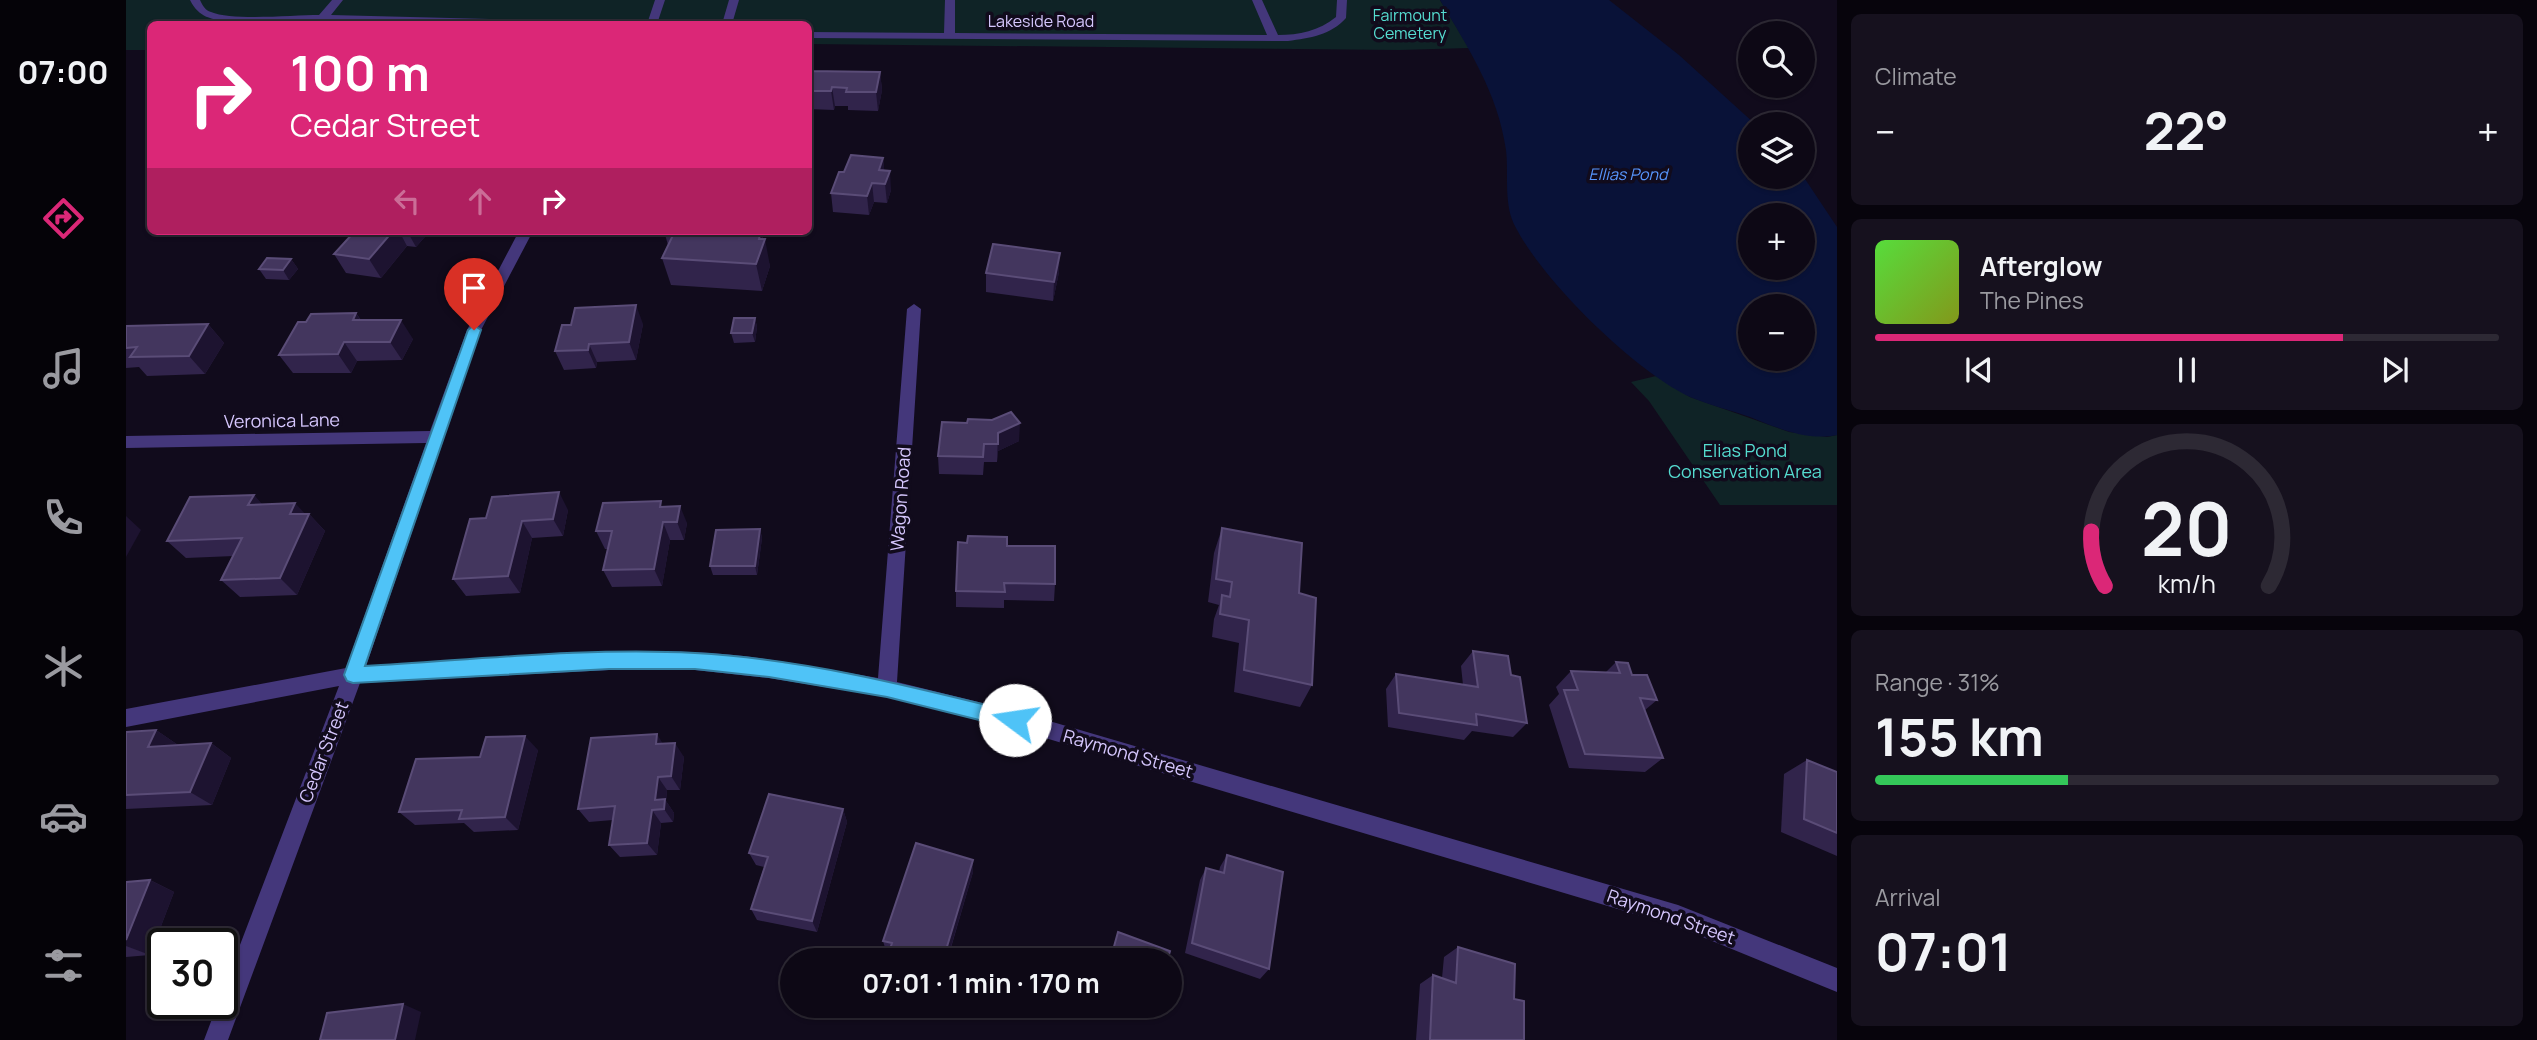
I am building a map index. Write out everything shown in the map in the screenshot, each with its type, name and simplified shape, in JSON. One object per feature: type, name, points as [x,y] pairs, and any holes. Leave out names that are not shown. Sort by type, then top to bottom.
[{"type":"street","points":[[195,0],[200,10],[210,16],[230,19],[446,21]]},
{"type":"street","points":[[322,18],[338,0]]},
{"type":"street","points":[[653,21],[660,0]]},
{"type":"street","points":[[728,21],[734,0]]},
{"type":"street","points":[[949,37],[950,0]]},
{"type":"street","points":[[1257,0],[1274,38]]},
{"type":"street","name":"Lakeside Road","points":[[812,35],[1307,36],[1334,25],[1341,18],[1342,0]]},
{"type":"street","name":"Cedar Street","points":[[216,1040],[353,675],[439,437],[474,330],[524,235]]},
{"type":"street","name":"Wagon Road","points":[[887,688],[914,309]]},
{"type":"street","name":"Veronica Lane","points":[[126,442],[439,437]]},
{"type":"street","name":"Raymond Street","points":[[126,719],[353,675],[609,661],[695,661],[769,669],[887,688],[1015,720],[1678,916],[1837,980]]},
{"type":"green space","name":"Fairmount Cemetery","points":[[126,0],[1440,0],[1469,48],[1399,50],[812,44],[812,21],[147,21],[147,50],[126,50]]},
{"type":"green space","name":"Elias Pond Conservation Area","points":[[1656,376],[1690,397],[1789,432],[1827,437],[1837,435],[1837,505],[1720,505],[1649,401],[1631,382]]},
{"type":"water","name":"Ellias Pond","points":[[1440,0],[1609,0],[1679,55],[1742,112],[1738,112],[1738,189],[1812,189],[1837,227],[1837,435],[1815,436],[1792,432],[1690,397],[1644,367],[1593,323],[1547,274],[1516,228],[1509,210],[1506,150],[1502,129],[1489,90]]},
{"type":"building","points":[[812,71],[880,72],[876,92],[846,92],[847,88],[832,87],[831,91],[812,91]]},
{"type":"building","points":[[851,155],[883,158],[879,170],[890,171],[885,184],[872,183],[867,196],[831,193],[839,172],[844,172]]},
{"type":"building","points":[[351,235],[390,235],[369,259],[334,254]]},
{"type":"building","points":[[673,235],[760,235],[759,239],[765,239],[756,264],[662,258]]},
{"type":"building","points":[[993,244],[1060,253],[1054,282],[986,273]]},
{"type":"building","points":[[267,258],[291,259],[283,270],[259,269]]},
{"type":"building","points":[[636,305],[629,342],[589,344],[588,350],[555,351],[562,325],[571,325],[575,308]]},
{"type":"building","points":[[356,313],[353,320],[401,320],[390,342],[344,342],[338,354],[279,355],[298,322],[306,322],[311,314]]},
{"type":"building","points":[[734,318],[755,318],[752,333],[731,333]]},
{"type":"building","points":[[208,324],[189,356],[130,357],[137,347],[126,348],[126,326]]},
{"type":"building","points":[[1011,412],[1020,423],[998,433],[998,444],[984,444],[983,457],[938,456],[942,422],[992,420]]},
{"type":"building","points":[[559,492],[553,519],[522,521],[508,576],[453,579],[470,519],[486,518],[492,497]]},
{"type":"building","points":[[254,495],[248,505],[295,503],[290,514],[309,514],[280,578],[221,580],[242,538],[167,541],[190,497]]},
{"type":"building","points":[[661,501],[660,507],[680,506],[677,522],[663,522],[654,569],[603,570],[612,531],[596,531],[603,503]]},
{"type":"building","points":[[1222,528],[1302,543],[1299,593],[1316,598],[1312,685],[1244,670],[1249,620],[1220,614],[1222,595],[1230,597],[1232,582],[1216,579]]},
{"type":"building","points":[[760,529],[755,566],[710,566],[716,530]]},
{"type":"building","points":[[968,536],[1007,537],[1007,546],[1055,546],[1055,584],[1004,583],[1005,592],[956,591],[958,542],[967,543]]},
{"type":"building","points":[[1473,651],[1508,656],[1511,675],[1520,677],[1527,723],[1476,714],[1477,725],[1399,713],[1396,674],[1478,687]]},
{"type":"building","points":[[1616,662],[1628,663],[1632,675],[1647,675],[1657,700],[1640,698],[1663,758],[1585,754],[1564,690],[1578,690],[1571,671],[1620,673]]},
{"type":"building","points":[[156,730],[148,747],[211,743],[190,792],[126,795],[126,732]]},
{"type":"building","points":[[657,734],[656,744],[675,743],[671,776],[658,777],[655,800],[665,799],[664,809],[652,810],[647,843],[609,845],[615,806],[578,809],[591,738]]},
{"type":"building","points":[[525,736],[505,817],[459,819],[462,810],[399,812],[416,759],[480,757],[486,737]]},
{"type":"building","points":[[1807,760],[1837,772],[1837,833],[1804,819]]},
{"type":"building","points":[[769,794],[843,809],[812,921],[751,909],[768,857],[749,853]]},
{"type":"building","points":[[916,843],[973,860],[947,948],[890,948],[892,943],[883,941]]},
{"type":"building","points":[[1227,855],[1283,872],[1269,969],[1192,943],[1206,868],[1224,873]]},
{"type":"building","points":[[150,880],[126,940],[126,882]]},
{"type":"building","points":[[1118,932],[1162,948],[1114,948]]},
{"type":"building","points":[[1458,947],[1515,964],[1514,999],[1524,1001],[1524,1040],[1430,1040],[1433,975],[1456,983]]},
{"type":"building","points":[[403,1004],[395,1040],[320,1040],[327,1013]]},
{"type":"route","points":[[474,330],[439,437],[353,675],[609,661],[695,661],[769,669],[887,688],[1015,720]]}]
